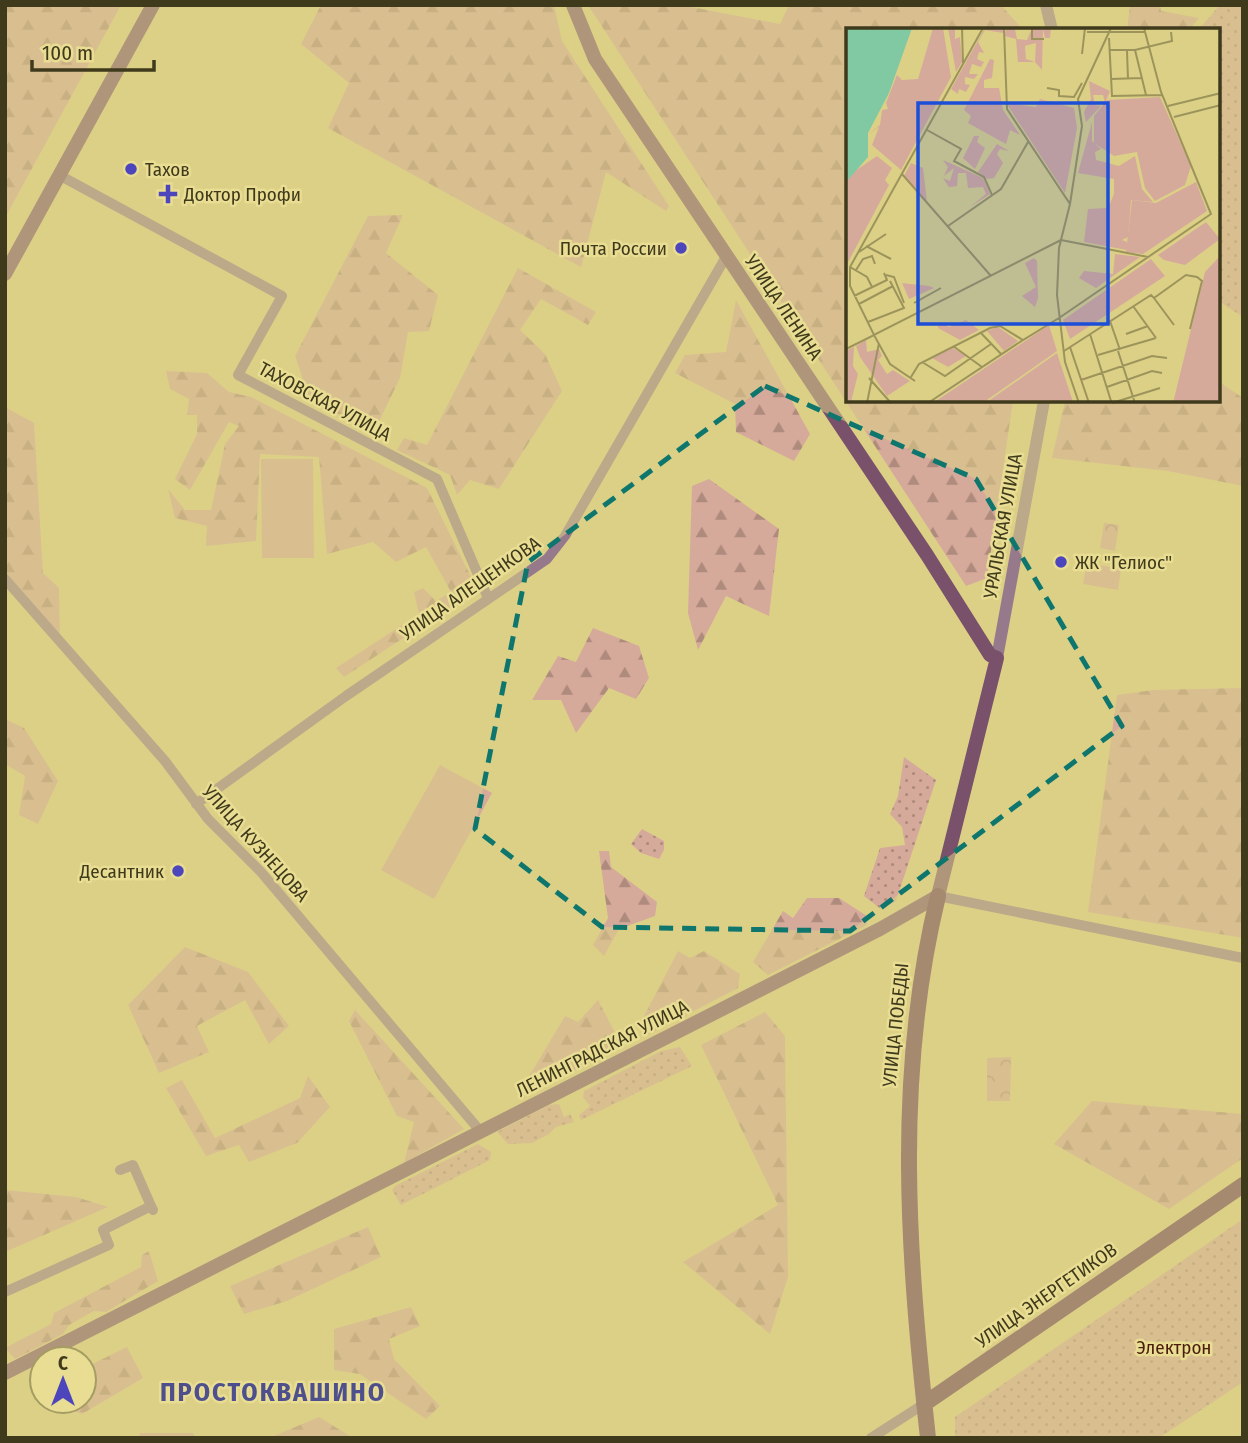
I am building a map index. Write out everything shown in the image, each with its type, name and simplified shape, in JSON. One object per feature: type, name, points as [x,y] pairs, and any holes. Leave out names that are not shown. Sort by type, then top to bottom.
[{"type":"main road","points":[[5,274],[153,5]]},
{"type":"main road","name":"УЛИЦА ЛЕНИНА","points":[[573,5],[582,35],[595,59],[927,555],[990,655],[997,658]]},
{"type":"main road","name":"УЛИЦА ПОБЕДЫ","points":[[928,1438],[911,1255],[907,1121],[925,950],[997,658]]},
{"type":"main road","name":"ЛЕНИНГРАДСКАЯ УЛИЦА","points":[[7,1369],[481,1132],[880,929],[937,896]]},
{"type":"main road","name":"УЛИЦА ЭНЕРГЕТИКОВ","points":[[924,1404],[1243,1185]]},
{"type":"street","points":[[1046,5],[1052,28]]},
{"type":"street","name":"ТАХОВСКАЯ УЛИЦА","points":[[59,175],[282,296],[238,375],[437,480],[488,598]]},
{"type":"street","name":"УЛИЦА АЛЕЩЕНКОВА","points":[[196,804],[547,559],[565,536],[727,255]]},
{"type":"street","name":"УРАЛЬСКАЯ УЛИЦА","points":[[997,658],[1044,402]]},
{"type":"street","name":"УЛИЦА КУЗНЕЦОВА","points":[[5,579],[165,761],[196,804],[261,872],[481,1132]]},
{"type":"street","points":[[937,896],[1243,958]]},
{"type":"street","points":[[5,1292],[109,1245],[103,1230],[152,1208],[132,1165],[120,1170]]},
{"type":"street","name":"УЛИЦА ЭНЕРГЕТИКОВ","points":[[871,1438],[924,1404]]},
{"type":"highlighted area","points":[[765,386],[976,479],[1122,726],[850,931],[602,927],[475,829],[528,562]]},
{"type":"green space","points":[[5,5],[121,5],[5,218]]},
{"type":"green space","points":[[321,5],[554,5],[562,41],[669,206],[666,211],[606,172],[581,267],[328,128],[349,83],[301,44]]},
{"type":"green space","points":[[588,5],[681,5],[780,24],[789,5],[1001,5],[1021,28],[846,28],[846,402]]},
{"type":"green space","points":[[1130,5],[1160,5],[1161,11],[1199,18],[1191,28],[1127,28]]},
{"type":"green space","points":[[1220,5],[1243,5],[1243,317],[1220,302],[1220,28],[1200,28]]},
{"type":"green space","points":[[403,215],[386,253],[438,295],[429,331],[408,332],[400,378],[374,432],[310,400],[295,356],[368,216]]},
{"type":"green space","points":[[518,268],[596,312],[588,325],[541,299],[520,330],[545,354],[562,391],[499,489],[470,480],[457,495],[450,475],[397,450],[404,438],[427,445]]},
{"type":"green space","points":[[736,300],[810,434],[794,461],[736,432],[735,404],[675,373],[685,355],[726,352]]},
{"type":"green space","points":[[166,371],[207,373],[229,392],[251,397],[427,488],[479,593],[475,591],[344,677],[336,668],[419,614],[414,592],[423,588],[436,601],[451,592],[426,547],[396,562],[373,542],[327,554],[319,457],[260,454],[256,541],[206,546],[207,526],[175,518],[168,489],[185,510],[211,510],[225,444],[239,426],[229,422],[190,490],[175,479],[197,434],[197,415],[187,415],[189,399],[170,389]]},
{"type":"green space","points":[[1220,382],[1243,398],[1243,486],[1168,471],[1052,458],[1065,402],[1220,402]]},
{"type":"green space","points":[[846,402],[1013,402],[987,578],[966,586]]},
{"type":"green space","points":[[5,407],[34,423],[43,573],[59,588],[60,648],[5,585]]},
{"type":"green space","points":[[261,459],[313,459],[314,558],[262,558]]},
{"type":"green space","points":[[709,479],[779,529],[769,616],[726,596],[698,650],[688,613],[692,486]]},
{"type":"green space","points":[[1104,523],[1119,525],[1115,551],[1100,548]]},
{"type":"green space","points":[[1087,563],[1121,569],[1118,590],[1083,584]]},
{"type":"green space","points":[[593,628],[639,646],[649,678],[636,699],[609,688],[576,733],[561,700],[532,700],[558,656],[576,662]]},
{"type":"green space","points":[[1243,688],[1243,938],[1088,912],[1117,695],[1153,690]]},
{"type":"green space","points":[[5,719],[24,728],[58,781],[38,824],[19,815],[25,776],[5,764]]},
{"type":"green space","points":[[904,757],[936,780],[896,901],[881,909],[864,896],[880,848],[905,845],[902,827],[890,814],[898,796]]},
{"type":"green space","points":[[440,765],[492,793],[434,899],[381,870]]},
{"type":"green space","points":[[642,829],[664,841],[664,850],[659,859],[641,853],[631,844]]},
{"type":"green space","points":[[599,851],[609,851],[611,867],[657,902],[655,916],[619,929],[604,956],[593,945],[608,918]]},
{"type":"green space","points":[[807,898],[839,898],[867,916],[867,925],[768,975],[753,962],[783,911],[793,918]]},
{"type":"green space","points":[[185,947],[248,972],[289,1026],[269,1044],[245,1000],[197,1026],[209,1052],[159,1073],[128,1005]]},
{"type":"green space","points":[[678,951],[690,958],[704,951],[740,974],[738,988],[644,1037],[643,1018]]},
{"type":"green space","points":[[598,1000],[622,1046],[523,1097],[522,1088],[565,1016],[578,1022]]},
{"type":"green space","points":[[355,1010],[464,1129],[404,1163],[414,1122],[397,1116],[349,1021]]},
{"type":"green space","points":[[765,1012],[785,1036],[788,1277],[770,1334],[683,1262],[778,1205],[701,1045]]},
{"type":"green space","points":[[680,1047],[692,1066],[581,1120],[579,1115],[590,1106],[583,1097],[584,1091],[661,1051]]},
{"type":"green space","points":[[1011,1057],[1010,1101],[987,1101],[987,1058]]},
{"type":"green space","points":[[308,1076],[330,1107],[297,1143],[249,1162],[239,1145],[206,1156],[166,1088],[182,1080],[215,1138],[300,1098]]},
{"type":"green space","points":[[1092,1101],[1243,1114],[1243,1158],[1169,1209],[1054,1144]]},
{"type":"green space","points":[[559,1104],[564,1117],[570,1114],[574,1122],[556,1127],[532,1143],[508,1144],[497,1132],[549,1105]]},
{"type":"green space","points":[[478,1144],[491,1152],[490,1160],[401,1205],[392,1190],[395,1186]]},
{"type":"green space","points":[[5,1190],[76,1197],[108,1207],[5,1252]]},
{"type":"green space","name":"Электрон","points":[[1243,1219],[1243,1382],[1159,1438],[955,1438],[955,1417]]},
{"type":"green space","points":[[368,1227],[381,1257],[287,1301],[244,1314],[230,1286]]},
{"type":"green space","points":[[149,1251],[158,1281],[106,1312],[94,1311],[69,1325],[63,1334],[42,1345],[28,1345],[28,1352],[15,1359],[5,1348],[51,1324],[54,1313],[141,1267],[142,1255]]},
{"type":"green space","points":[[411,1307],[420,1326],[389,1339],[394,1359],[440,1406],[426,1419],[360,1374],[334,1370],[334,1329]]},
{"type":"green space","points":[[127,1347],[143,1378],[98,1405],[98,1361]]},
{"type":"green space","points":[[319,1417],[353,1438],[269,1438]]},
{"type":"green space","points":[[140,1433],[193,1433],[195,1438],[139,1438]]},
{"type":"place","name":"Тахов","points":[[131,169]]},
{"type":"place","name":"Доктор Профи","points":[[168,194]]},
{"type":"place","name":"Почта России","points":[[681,248]]},
{"type":"place","name":"ЖК \"Гелиос\"","points":[[1061,562]]},
{"type":"place","name":"Десантник","points":[[178,871]]},
{"type":"district","name":"ПРОСТОКВАШИНО","points":[[273,1392]]}]
